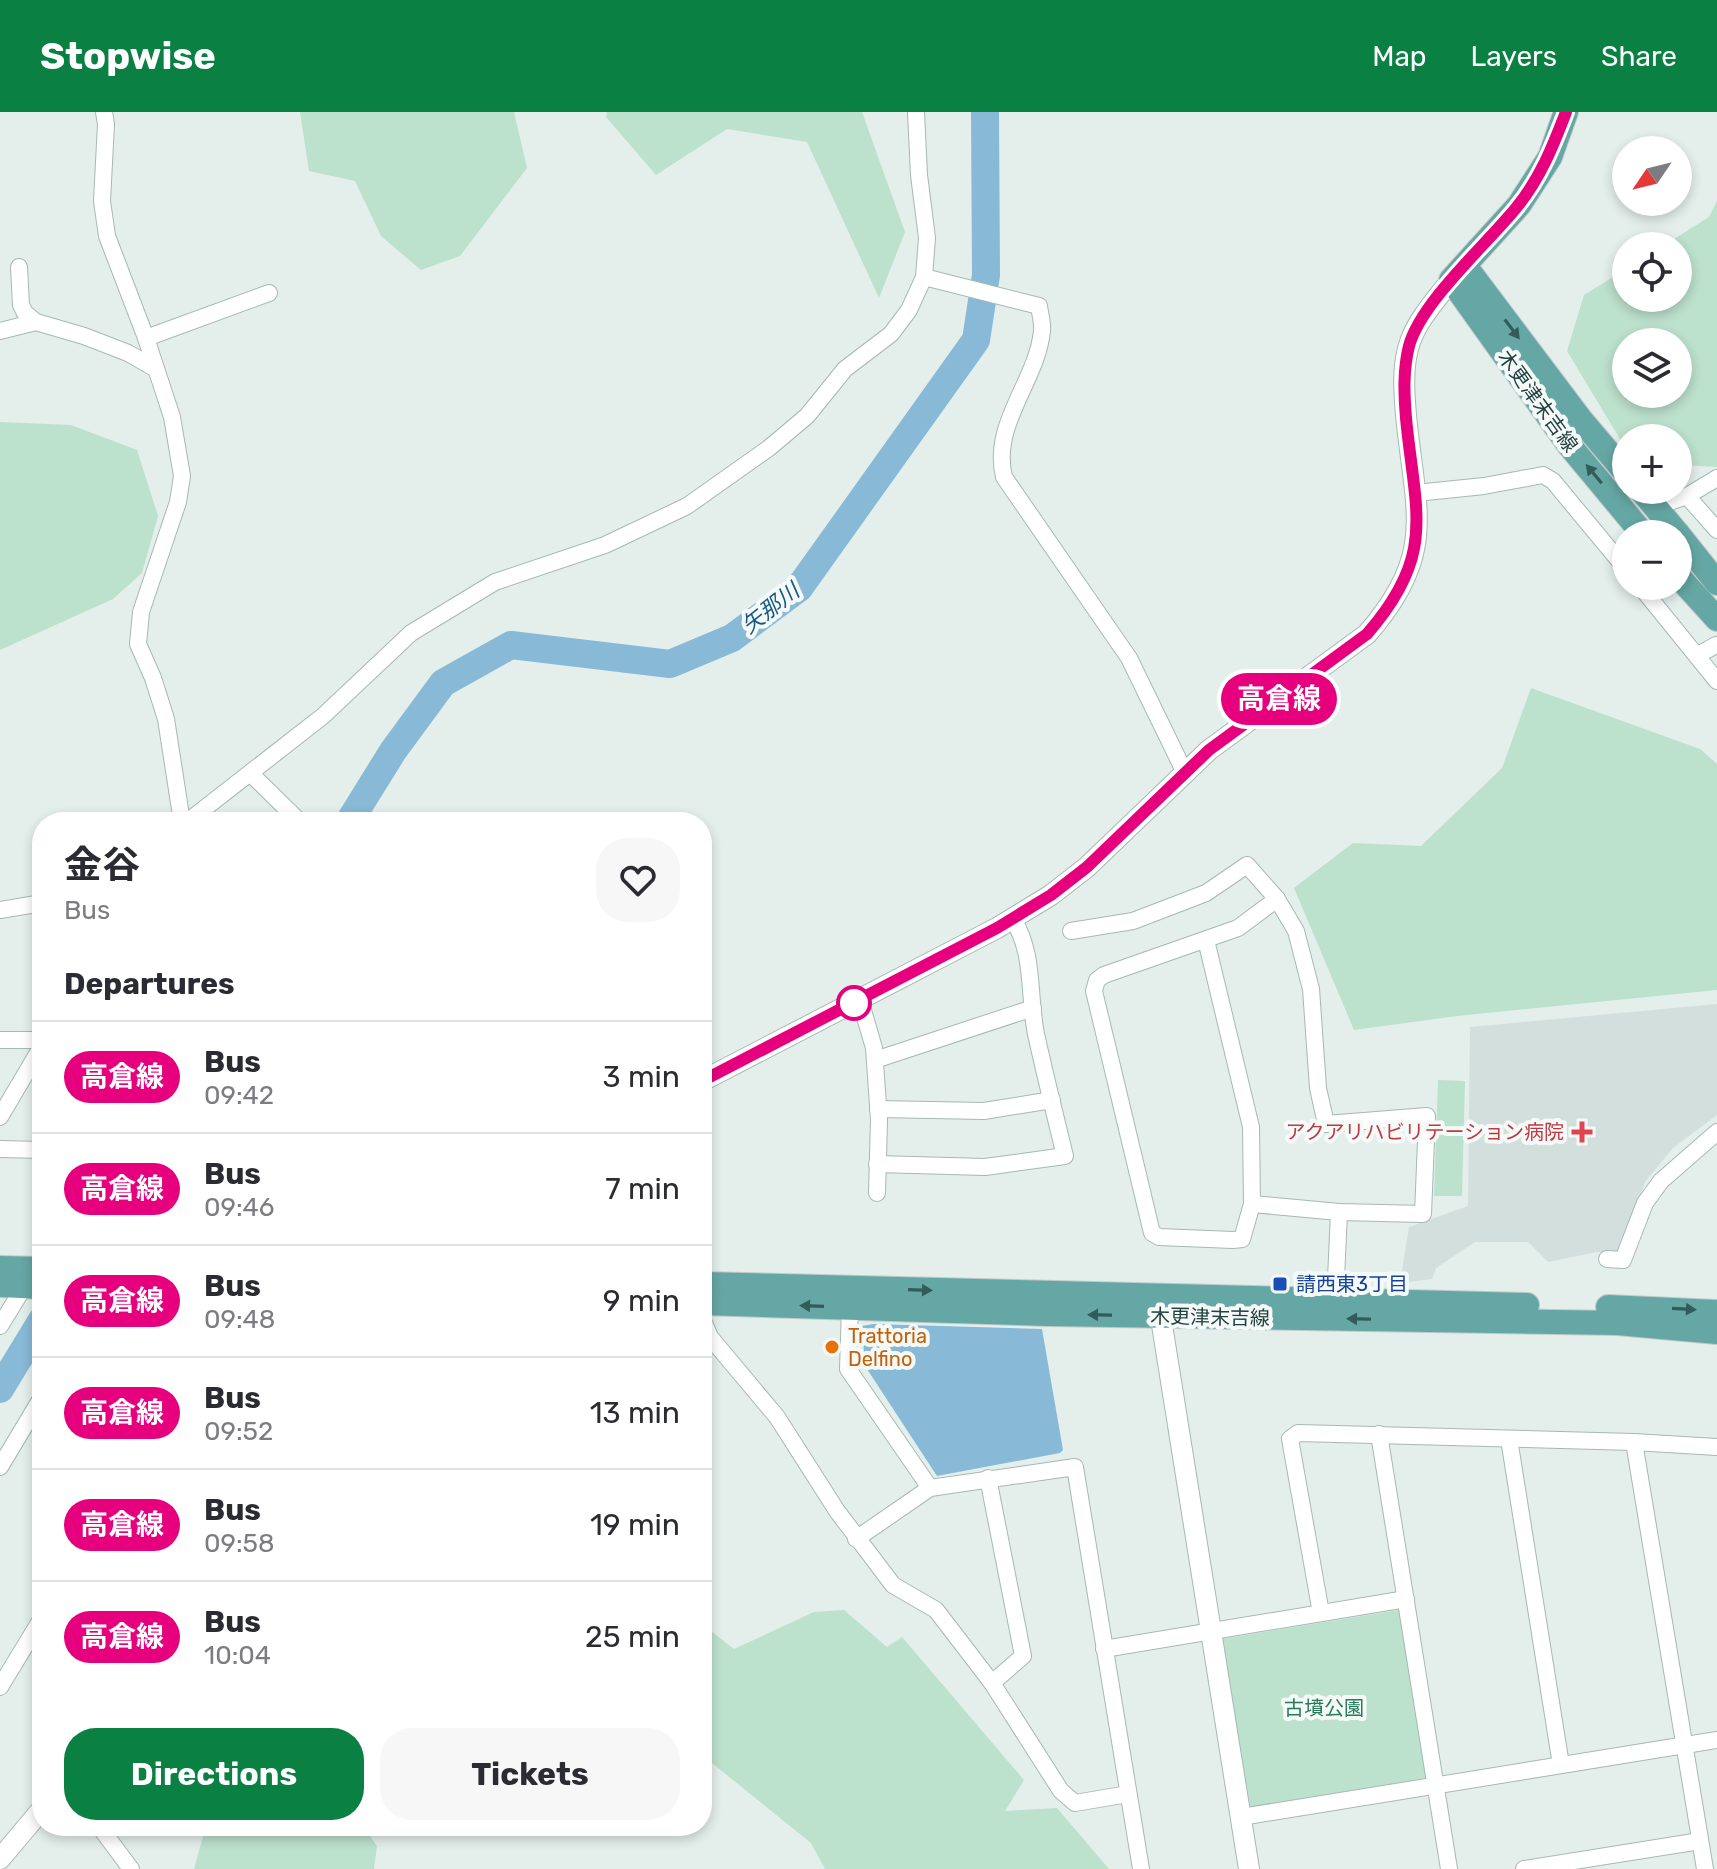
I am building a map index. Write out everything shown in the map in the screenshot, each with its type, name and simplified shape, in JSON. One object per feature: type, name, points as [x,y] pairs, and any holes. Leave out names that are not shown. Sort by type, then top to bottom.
[{"type":"main road","points":[[1458,273],[1519,205],[1550,157],[1566,112]]},
{"type":"main road","name":"木更津末吉線","points":[[1458,273],[1612,457]]},
{"type":"main road","name":"木更津末吉線","points":[[1458,273],[1569,445],[1631,520]]},
{"type":"main road","points":[[1652,504],[1666,520]]},
{"type":"main road","points":[[1692,552],[1717,583]]},
{"type":"main road","points":[[1692,591],[1717,619]]},
{"type":"main road","points":[[0,1268],[31,1276]]},
{"type":"main road","name":"木更津末吉線","points":[[712,1284],[1159,1306],[1617,1323],[1717,1332]]},
{"type":"main road","name":"木更津末吉線","points":[[712,1303],[850,1307],[1159,1306],[1335,1301],[1717,1312]]},
{"type":"street","points":[[104,112],[102,201],[107,236],[172,417],[182,476],[178,502],[141,612],[138,644],[166,719],[182,812]]},
{"type":"street","points":[[197,812],[323,716],[411,633],[495,582],[605,545],[687,506],[769,448],[807,416],[845,369],[891,334],[909,310],[924,277],[927,238],[919,175],[916,112]]},
{"type":"street","points":[[19,267],[21,305],[36,322],[128,353],[156,369]]},
{"type":"street","points":[[712,1076],[1013,919],[1071,881],[1209,750],[1367,634],[1386,612],[1413,560],[1417,537],[1404,369],[1410,342],[1422,318],[1458,273]]},
{"type":"street","points":[[924,277],[1039,306],[1042,331],[1009,420],[1003,457],[1004,477],[1129,658],[1185,773]]},
{"type":"street","points":[[146,338],[269,293]]},
{"type":"street","points":[[0,331],[36,322]]},
{"type":"street","points":[[1416,493],[1484,486],[1543,475],[1553,481],[1612,552]]},
{"type":"street","points":[[1692,493],[1717,478]]},
{"type":"street","points":[[1692,502],[1717,530]]},
{"type":"street","points":[[1652,600],[1717,681]]},
{"type":"street","points":[[1698,655],[1716,645]]},
{"type":"street","points":[[250,773],[290,812]]},
{"type":"street","points":[[1071,931],[1133,921],[1206,893],[1247,865],[1277,899],[1296,931],[1311,989],[1318,1088],[1326,1124],[1427,1116],[1423,1214],[1339,1212],[1252,1204]]},
{"type":"street","points":[[1206,940],[1251,1127],[1252,1204],[1242,1239],[1159,1237],[1152,1233],[1094,991],[1097,980],[1104,975],[1238,928],[1277,899]]},
{"type":"street","points":[[0,910],[32,905]]},
{"type":"street","points":[[877,1164],[985,1167],[1065,1156],[1036,1032],[1029,957],[1023,936],[1013,919]]},
{"type":"street","points":[[860,1000],[874,1048],[878,1109],[877,1193]]},
{"type":"street","points":[[875,1060],[1033,1008]]},
{"type":"street","points":[[0,1040],[32,1042]]},
{"type":"street","points":[[0,1117],[32,1061]]},
{"type":"street","points":[[878,1109],[984,1111],[1052,1100]]},
{"type":"street","points":[[1607,1259],[1623,1260],[1645,1203],[1661,1181],[1717,1132]]},
{"type":"street","points":[[0,1149],[32,1150]]},
{"type":"street","points":[[1335,1301],[1339,1212]]},
{"type":"street","points":[[0,1326],[31,1276]]},
{"type":"street","points":[[1159,1306],[1249,1869]]},
{"type":"street","points":[[850,1307],[848,1369],[930,1488]]},
{"type":"street","points":[[712,1339],[791,1437],[856,1539],[893,1585],[936,1610],[992,1683],[1061,1791],[1075,1803],[1128,1794]]},
{"type":"street","points":[[0,1467],[32,1414]]},
{"type":"street","points":[[1321,1613],[1290,1439],[1298,1433],[1717,1447]]},
{"type":"street","points":[[1379,1434],[1449,1869]]},
{"type":"street","points":[[1509,1439],[1561,1765]]},
{"type":"street","points":[[1634,1442],[1705,1869]]},
{"type":"street","points":[[856,1539],[930,1488],[1075,1467],[1141,1869]]},
{"type":"street","points":[[988,1478],[1023,1656],[992,1683]]},
{"type":"street","points":[[1104,1649],[1406,1599]]},
{"type":"street","points":[[0,1687],[32,1634]]},
{"type":"street","points":[[1241,1817],[1717,1740]]},
{"type":"street","points":[[0,1858],[32,1821]]},
{"type":"street","points":[[106,1836],[131,1869]]},
{"type":"street","points":[[1524,1869],[1700,1841]]},
{"type":"shaded area","name":"アクアリハビリテーション病院","points":[[1717,1004],[1717,1115],[1673,1148],[1645,1182],[1619,1252],[1597,1252],[1548,1262],[1528,1242],[1475,1242],[1436,1268],[1432,1279],[1400,1283],[1409,1227],[1468,1206],[1470,1027]]},
{"type":"green space","points":[[300,112],[514,112],[527,168],[460,256],[421,270],[381,236],[355,181],[309,171]]},
{"type":"green space","points":[[607,112],[862,112],[905,232],[879,298],[807,142],[727,129],[656,175],[606,117]]},
{"type":"green space","points":[[1717,201],[1717,467],[1692,466],[1692,424],[1612,426],[1567,351],[1584,295],[1612,278],[1612,312],[1692,312],[1692,232],[1685,232],[1709,217]]},
{"type":"green space","points":[[0,422],[71,425],[137,450],[158,516],[142,573],[113,599],[0,650]]},
{"type":"green space","points":[[1531,688],[1700,749],[1717,764],[1717,990],[1457,1016],[1354,1030],[1294,888],[1353,843],[1421,846],[1502,768]]},
{"type":"green space","points":[[1438,1080],[1465,1081],[1462,1196],[1434,1196]]},
{"type":"green space","points":[[844,1610],[887,1647],[902,1637],[1024,1780],[1005,1811],[1057,1808],[1109,1869],[825,1869],[811,1843],[712,1763],[712,1632],[734,1649],[814,1612]]},
{"type":"green space","name":"古墳公園","points":[[1399,1610],[1427,1778],[1250,1807],[1221,1639]]},
{"type":"green space","points":[[203,1836],[370,1836],[377,1846],[374,1869],[194,1869]]},
{"type":"water","points":[[862,1326],[1042,1329],[1063,1450],[937,1476],[865,1366]]},
{"type":"waterway","name":"矢那川","points":[[355,812],[393,751],[443,683],[511,645],[670,664],[732,638],[799,588],[976,340],[986,275],[985,112]]},
{"type":"waterway","name":"矢那川","points":[[0,1389],[32,1336]]},
{"type":"bus line","name":"高倉線","points":[[712,1076],[997,928],[1051,895],[1087,867],[1209,750],[1367,634],[1386,612],[1400,588],[1413,560],[1417,537],[1416,493],[1405,400],[1404,369],[1410,342],[1422,318],[1451,280],[1519,205],[1550,157],[1566,112]]},
{"type":"place","name":"アクアリハビリテーション病院","points":[[1582,1132]]},
{"type":"place","name":"請西東3丁目","points":[[1280,1284]]},
{"type":"place","name":"Trattoria Delfino","points":[[832,1347]]}]
